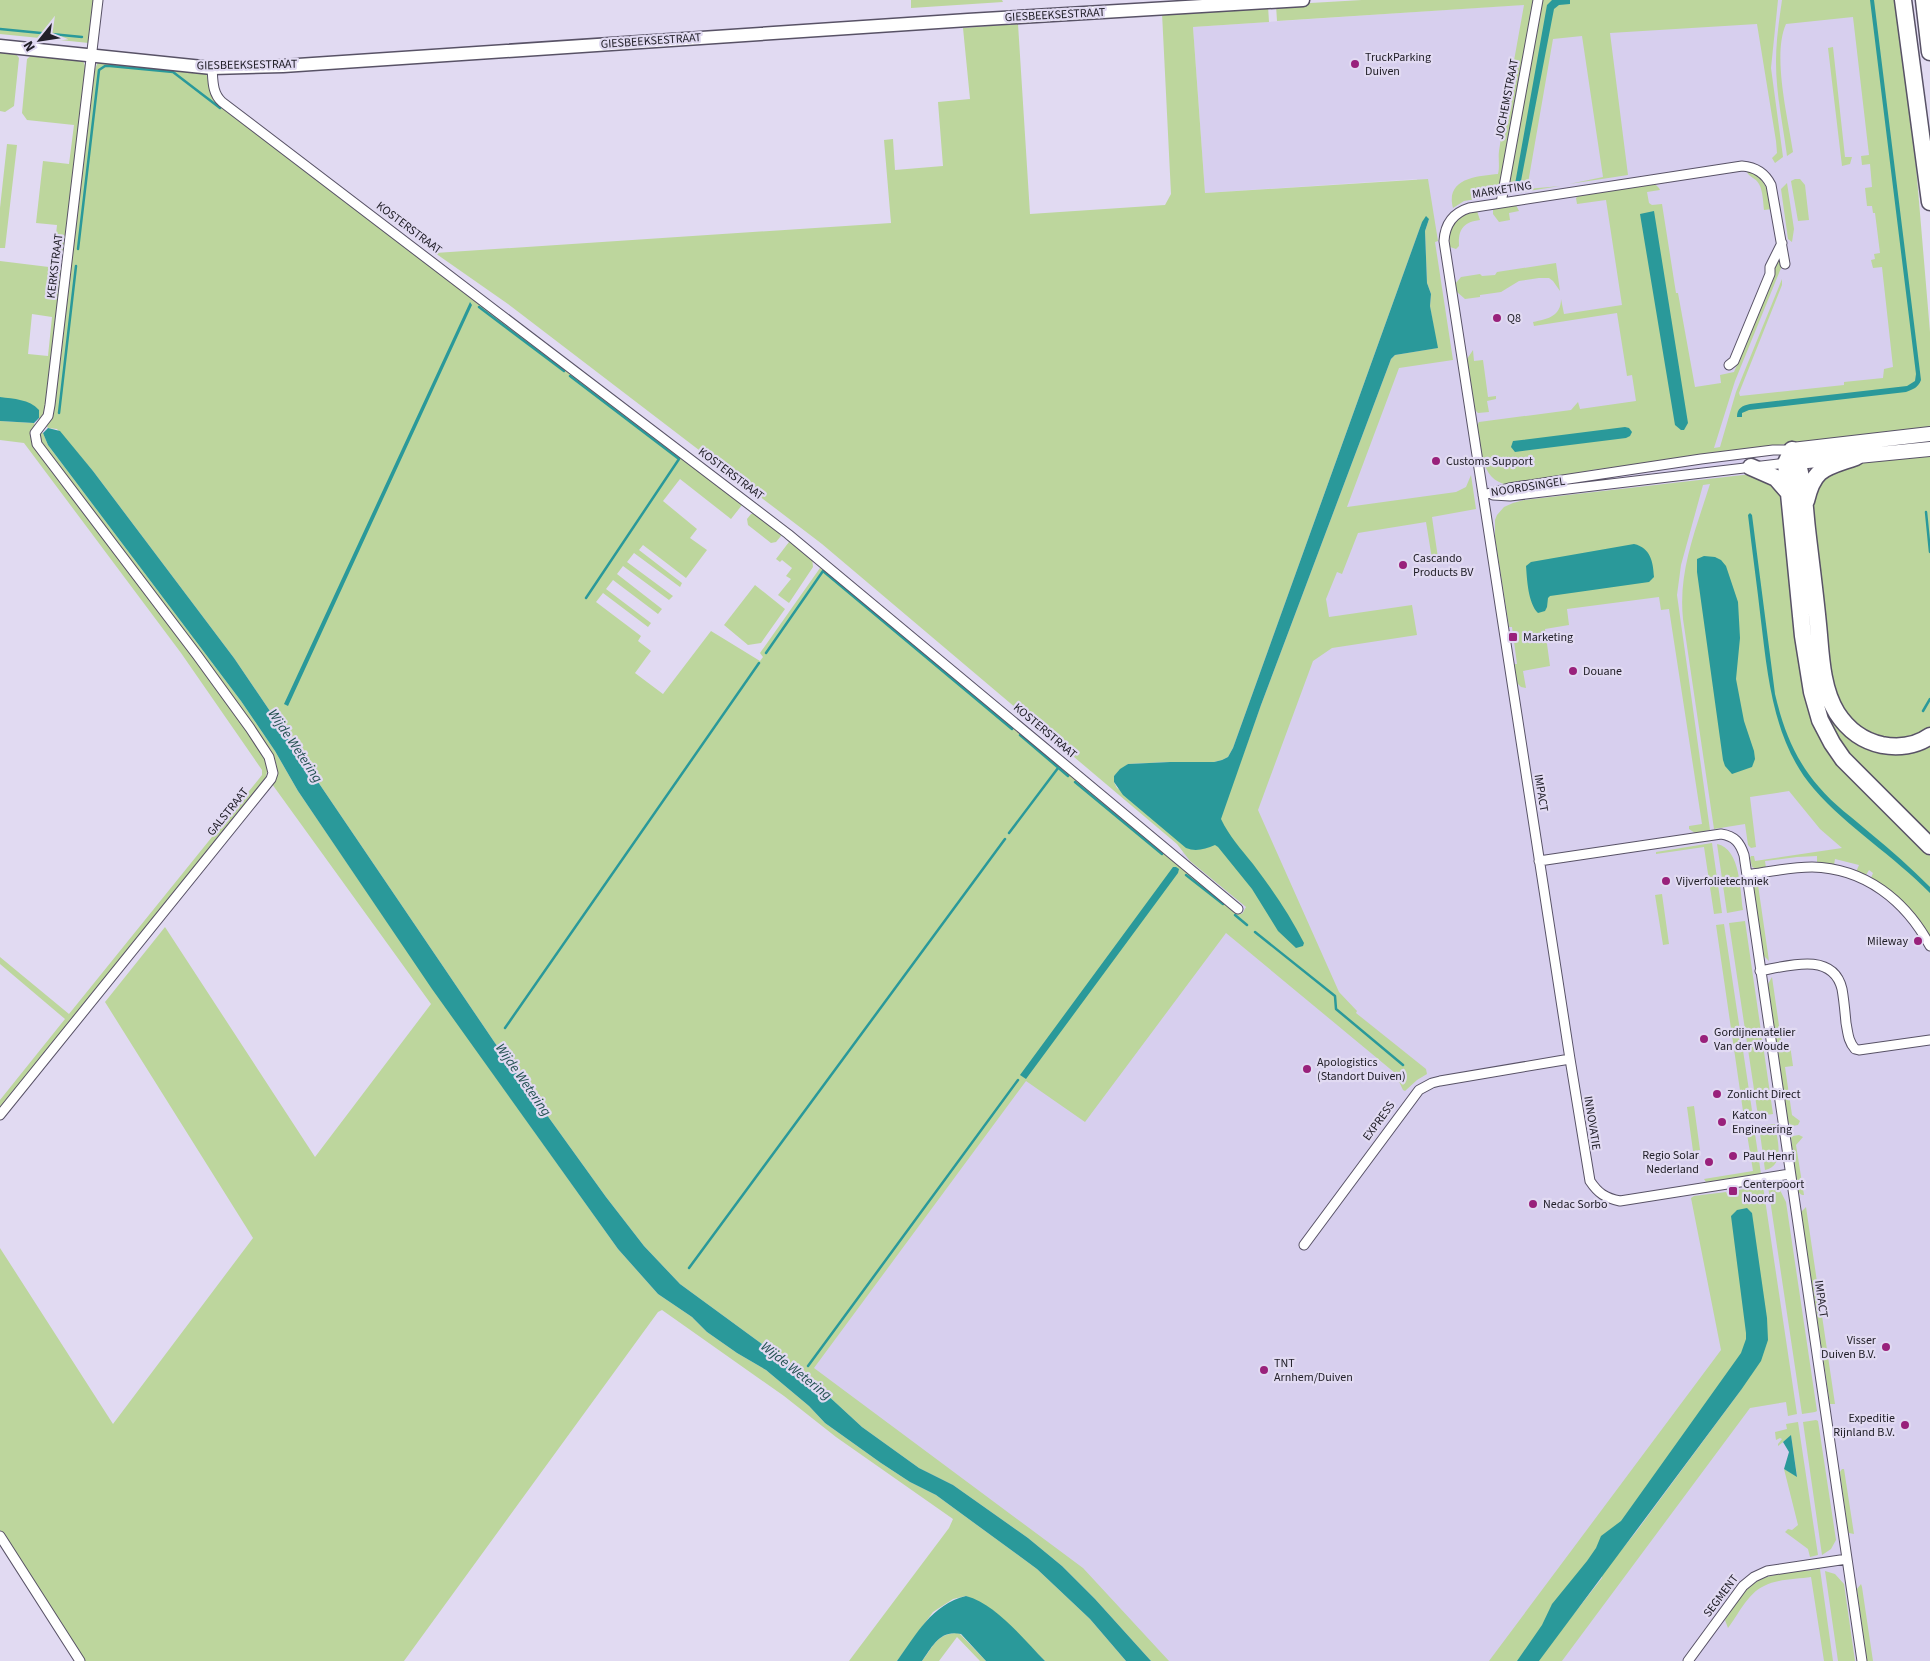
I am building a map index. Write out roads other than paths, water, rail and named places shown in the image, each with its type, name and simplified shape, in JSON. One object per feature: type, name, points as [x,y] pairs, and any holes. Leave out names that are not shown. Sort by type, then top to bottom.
[{"type":"highway","points":[[1903,0],[1930,202]]},
{"type":"highway","points":[[1924,0],[1930,52]]},
{"type":"highway","points":[[1805,506],[1809,488],[1816,475],[1827,467],[1856,457]]},
{"type":"highway","points":[[1788,460],[1804,636],[1812,692],[1820,720],[1843,759],[1930,846]]},
{"type":"highway","points":[[1788,460],[1805,506],[1822,667],[1829,696],[1836,712],[1855,734],[1864,740],[1878,744],[1902,747],[1930,736]]},
{"type":"highway","points":[[1751,467],[1776,478],[1790,494]]},
{"type":"main road","name":"NOORDSINGEL","points":[[1788,460],[1856,457],[1929,442]]},
{"type":"main road","name":"NOORDSINGEL","points":[[1788,460],[1929,442]]},
{"type":"street","name":"KERKSTRAAT","points":[[88,513],[40,450],[35,435],[50,405],[98,0]]},
{"type":"street","name":"GIESBEEKSESTRAAT","points":[[0,46],[212,68],[283,66],[968,20],[1303,0]]},
{"type":"street","name":"JOCHEMSTRAAT","points":[[1501,202],[1538,0]]},
{"type":"street","name":"KOSTERSTRAAT","points":[[212,68],[214,88],[222,102],[751,504],[821,560],[1238,909]]},
{"type":"street","name":"MARKETING","points":[[1483,495],[1444,241],[1446,227],[1458,213],[1469,208],[1501,202],[1735,166],[1749,166],[1763,173],[1771,185],[1786,264]]},
{"type":"street","points":[[1729,365],[1734,361],[1770,274],[1770,267],[1782,243]]},
{"type":"street","name":"NOORDSINGEL","points":[[1483,495],[1509,488],[1773,450],[1788,460]]},
{"type":"street","name":"NOORDSINGEL","points":[[1483,495],[1510,496],[1751,467],[1788,460]]},
{"type":"street","name":"IMPACT","points":[[1483,495],[1539,861],[1721,834],[1732,837],[1741,847],[1747,875],[1862,1661]]},
{"type":"street","name":"GALSTRAAT","points":[[0,1115],[271,779],[272,773],[269,757],[250,728],[197,655],[88,513]]},
{"type":"street","name":"INNOVATIE","points":[[1539,861],[1590,1181],[1597,1191],[1607,1198],[1620,1201],[1790,1174]]},
{"type":"street","points":[[1747,875],[1792,868],[1814,867],[1836,870],[1865,879],[1885,891],[1906,910],[1918,924],[1930,946]]},
{"type":"street","points":[[1760,971],[1807,963],[1826,968],[1833,974],[1841,988],[1849,1039],[1855,1049],[1930,1040]]},
{"type":"street","name":"EXPRESS","points":[[1304,1245],[1419,1090],[1440,1081],[1570,1059]]},
{"type":"street","points":[[0,1536],[80,1661]]},
{"type":"street","name":"SEGMENT","points":[[1688,1661],[1743,1586],[1754,1577],[1767,1571],[1847,1560]]},
{"type":"water","points":[[1552,0],[1570,0],[1570,4],[1559,5],[1554,9],[1520,186],[1517,186],[1515,184],[1547,5]]},
{"type":"water","points":[[1870,0],[1874,0],[1921,380],[1917,387],[1906,392],[1749,410],[1742,413],[1742,417],[1737,417],[1740,408],[1750,404],[1907,386],[1915,381],[1916,374]]},
{"type":"water","points":[[1654,211],[1688,423],[1684,430],[1675,425],[1640,214]]},
{"type":"water","points":[[1426,216],[1429,219],[1425,231],[1427,283],[1431,294],[1430,306],[1438,348],[1395,355],[1391,359],[1261,705],[1221,819],[1231,837],[1267,883],[1293,922],[1304,943],[1303,946],[1296,948],[1278,931],[1252,889],[1218,847],[1215,845],[1197,850],[1186,848],[1123,795],[1114,782],[1114,776],[1128,764],[1214,762],[1228,757],[1233,748],[1422,222]]},
{"type":"water","points":[[470,302],[472,305],[288,706],[284,704]]},
{"type":"water","points":[[0,397],[21,400],[35,406],[39,410],[39,418],[34,423],[0,421]]},
{"type":"water","name":"Wijde Wetering","points":[[48,428],[60,431],[93,471],[234,658],[495,1043],[606,1197],[644,1246],[680,1284],[810,1379],[862,1427],[919,1468],[953,1485],[1028,1538],[1062,1566],[1095,1599],[1151,1661],[1126,1661],[1090,1619],[1037,1569],[936,1495],[910,1482],[825,1423],[809,1406],[766,1370],[707,1332],[692,1317],[658,1294],[618,1249],[432,989],[298,791],[275,751],[241,701],[48,445],[43,433]]},
{"type":"water","points":[[1629,428],[1632,432],[1626,438],[1515,452],[1511,447],[1513,441]]},
{"type":"water","points":[[1750,513],[1752,515],[1775,694],[1791,743],[1803,766],[1825,794],[1916,873],[1930,887],[1930,893],[1827,803],[1814,789],[1790,752],[1781,731],[1770,688],[1748,515]]},
{"type":"water","points":[[1634,544],[1648,552],[1650,556],[1654,577],[1649,582],[1550,596],[1545,611],[1538,613],[1535,609],[1530,597],[1526,571],[1526,566],[1531,562]]},
{"type":"water","points":[[1704,556],[1715,557],[1726,566],[1738,602],[1740,638],[1736,679],[1744,721],[1755,759],[1752,767],[1732,774],[1725,766],[1723,760],[1697,572],[1697,559]]},
{"type":"water","points":[[1173,867],[1179,869],[1178,873],[1026,1079],[1020,1075]]},
{"type":"water","points":[[1747,1208],[1752,1213],[1767,1318],[1768,1340],[1761,1361],[1539,1661],[1517,1661],[1542,1625],[1552,1604],[1587,1561],[1596,1548],[1601,1536],[1621,1521],[1741,1353],[1746,1333],[1731,1216],[1737,1210]]},
{"type":"water","points":[[1791,1435],[1797,1477],[1784,1469],[1789,1452],[1783,1442]]},
{"type":"water","points":[[966,1596],[988,1606],[998,1614],[1045,1661],[986,1661],[961,1634],[954,1633],[947,1634],[937,1640],[922,1661],[897,1661],[918,1631],[934,1613],[954,1600]]},
{"type":"waterway","points":[[0,29],[82,37]]},
{"type":"waterway","points":[[78,249],[99,70],[105,66],[110,66],[173,72],[220,108]]},
{"type":"waterway","points":[[59,413],[76,266]]},
{"type":"waterway","points":[[479,307],[564,371]]},
{"type":"waterway","points":[[570,376],[679,459],[586,598]]},
{"type":"waterway","points":[[1926,512],[1930,552]]},
{"type":"waterway","points":[[766,653],[823,571],[1012,729]]},
{"type":"waterway","points":[[505,1028],[759,663]]},
{"type":"waterway","points":[[1923,711],[1930,699]]},
{"type":"waterway","points":[[1020,735],[1068,776]]},
{"type":"waterway","points":[[1009,833],[1058,768]]},
{"type":"waterway","points":[[1075,782],[1162,854]]},
{"type":"waterway","points":[[689,1268],[1005,839]]},
{"type":"waterway","points":[[1186,875],[1223,904]]},
{"type":"waterway","points":[[1235,915],[1247,925]]},
{"type":"waterway","points":[[1255,932],[1335,996],[1336,1009],[1403,1065]]},
{"type":"waterway","name":"Wijde Wetering","points":[[808,1366],[1018,1080]]},
{"type":"place","name":"TruckParking Duiven","points":[[1355,64]]},
{"type":"place","name":"Q8","points":[[1497,318]]},
{"type":"place","name":"Customs Support","points":[[1436,461]]},
{"type":"place","name":"Cascando Products BV","points":[[1403,565]]},
{"type":"place","name":"Marketing","points":[[1513,637]]},
{"type":"place","name":"Douane","points":[[1573,671]]},
{"type":"place","name":"Vijverfolietechniek","points":[[1666,881]]},
{"type":"place","name":"Mileway","points":[[1918,941]]},
{"type":"place","name":"Gordijnenatelier Van der Woude","points":[[1704,1039]]},
{"type":"place","name":"Apologistics (Standort Duiven)","points":[[1307,1069]]},
{"type":"place","name":"Zonlicht Direct","points":[[1717,1094]]},
{"type":"place","name":"Katcon Engineering","points":[[1722,1122]]},
{"type":"place","name":"Paul Henri","points":[[1733,1156]]},
{"type":"place","name":"Regio Solar Nederland","points":[[1709,1162]]},
{"type":"place","name":"Centerpoort Noord","points":[[1733,1191]]},
{"type":"place","name":"Nedac Sorbo","points":[[1533,1204]]},
{"type":"place","name":"Visser Duiven B.V.","points":[[1886,1347]]},
{"type":"place","name":"TNT Arnhem/Duiven","points":[[1264,1370]]},
{"type":"place","name":"Expeditie Rijnland B.V.","points":[[1905,1425]]}]
